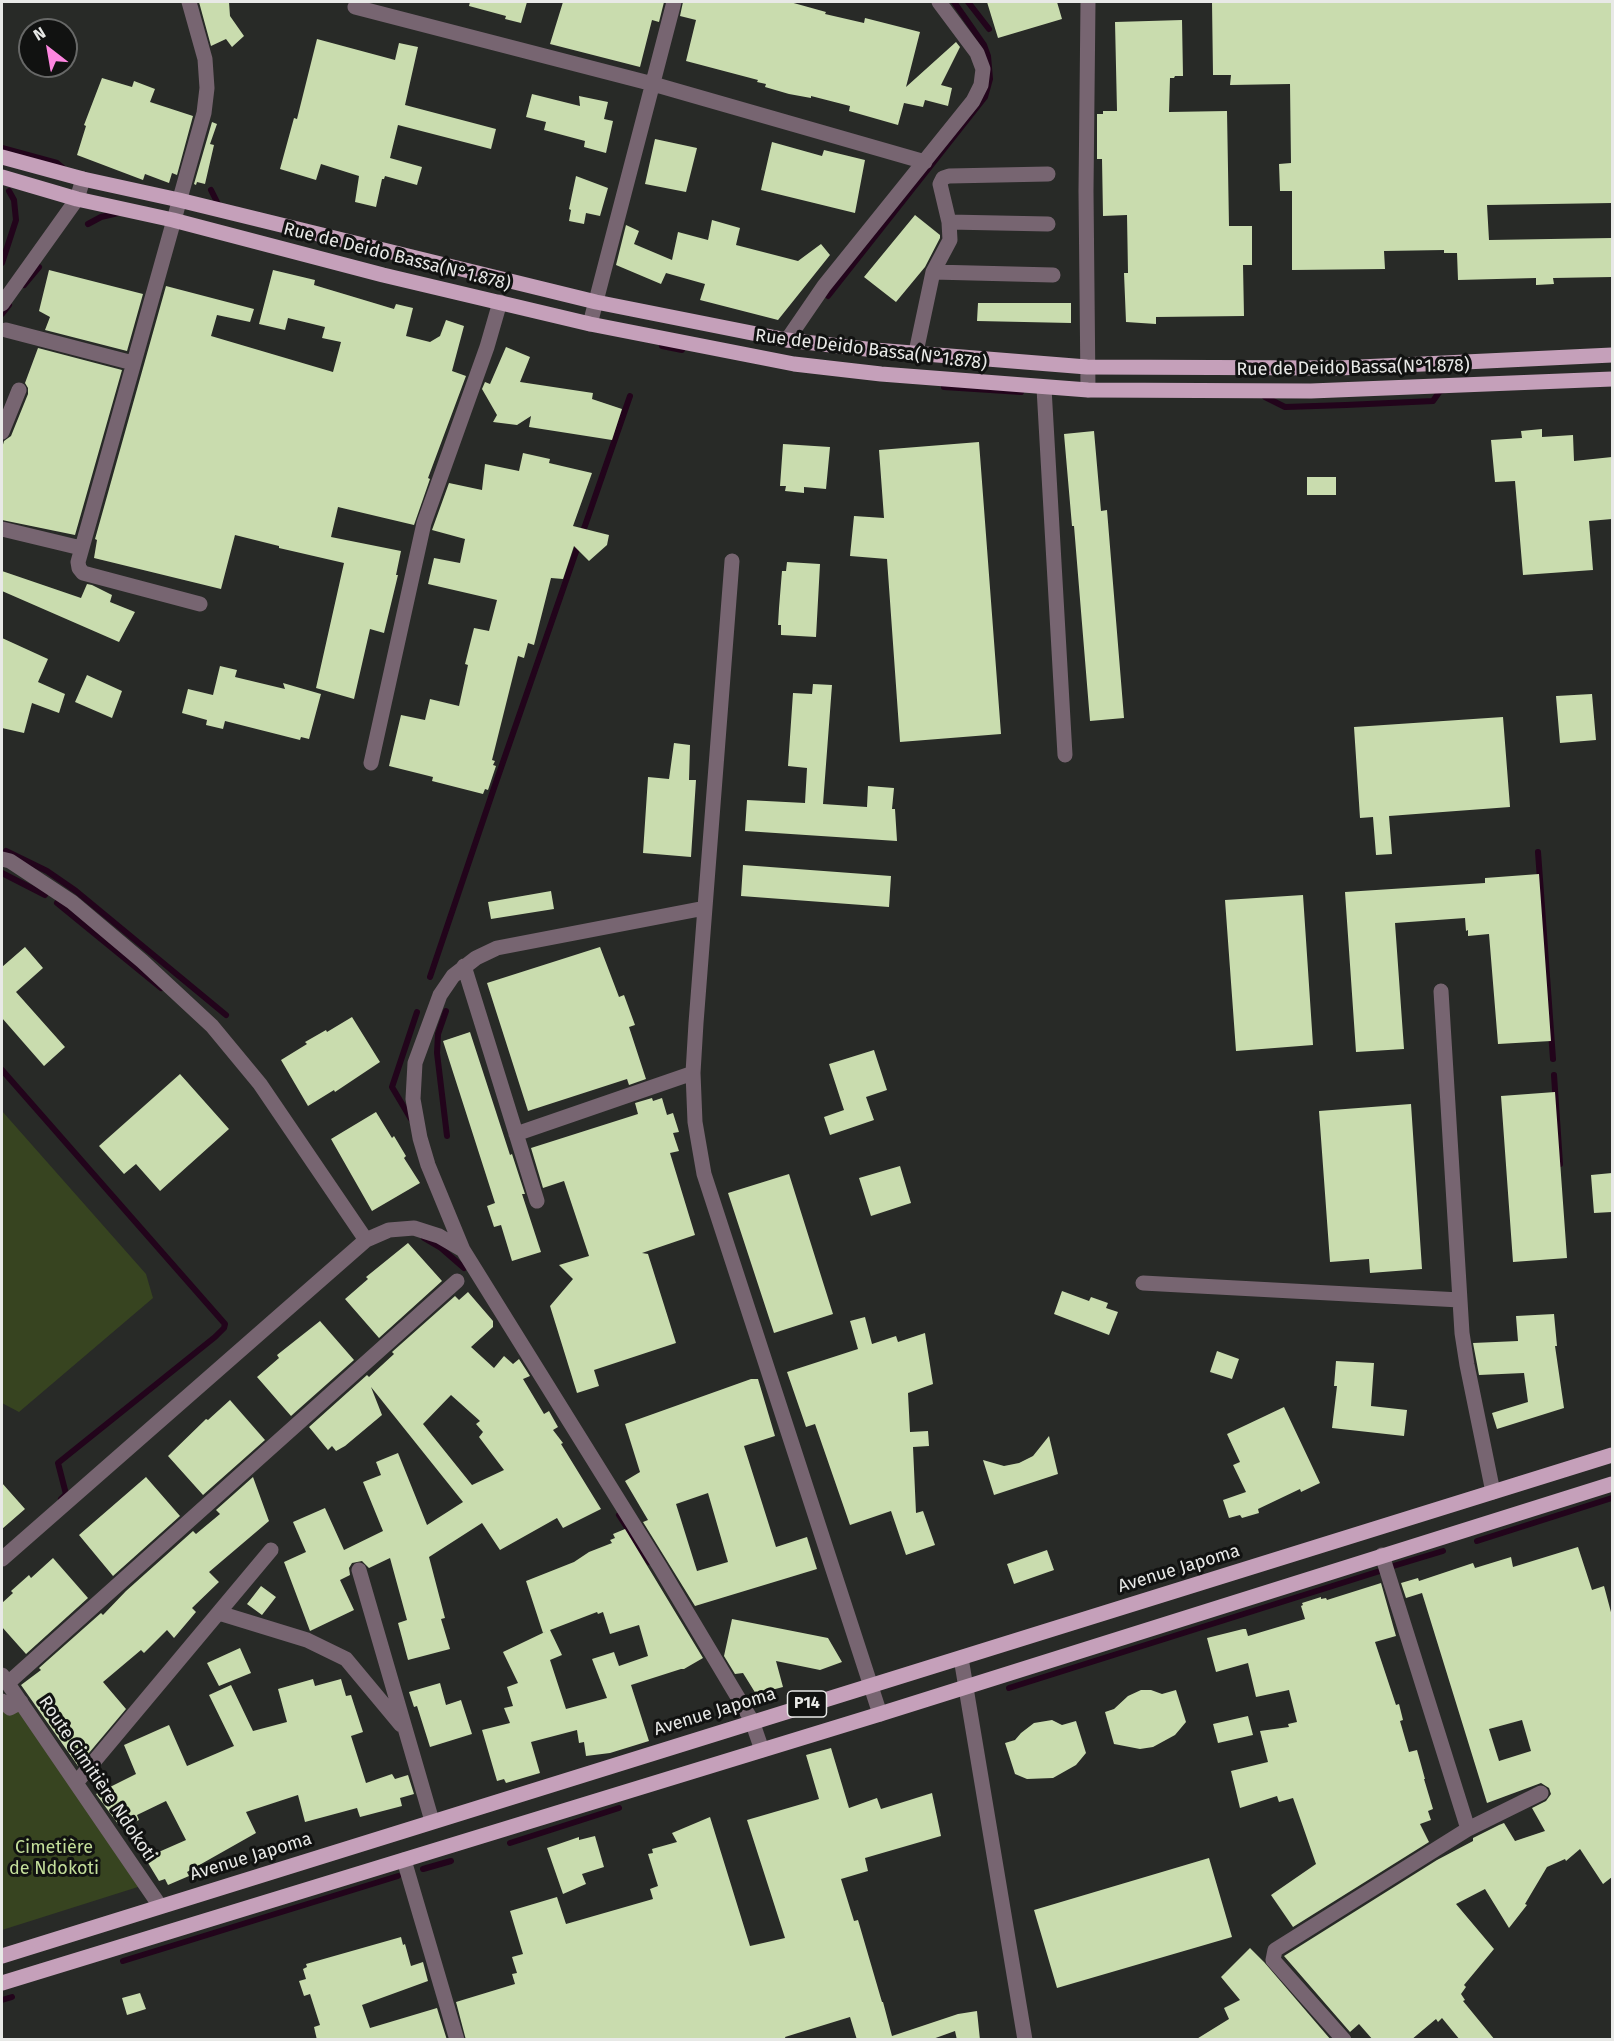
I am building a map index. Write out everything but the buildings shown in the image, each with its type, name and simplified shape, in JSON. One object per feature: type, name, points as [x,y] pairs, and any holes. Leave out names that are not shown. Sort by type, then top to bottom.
[{"type":"main road","points":[[2,158],[596,302],[787,340],[875,350],[1087,367],[1339,368],[1612,355]]},
{"type":"main road","name":"Rue de Deido Bassa(N°1.878)","points":[[2,177],[77,199],[173,220],[382,275],[590,324],[772,361],[881,374],[1088,390],[1311,391],[1612,379]]},
{"type":"main road","name":"Avenue Japoma","points":[[2,1956],[1612,1455]]},
{"type":"main road","name":"P14","points":[[2,1983],[762,1750],[1612,1484]]},
{"type":"street","points":[[189,2],[206,59],[207,88],[204,113],[78,562],[83,573],[200,604]]},
{"type":"street","points":[[590,324],[674,2]]},
{"type":"street","points":[[787,340],[824,286],[925,162],[972,101],[981,85],[983,69],[977,53],[938,2]]},
{"type":"street","points":[[1088,2],[1086,191],[1088,390]]},
{"type":"street","points":[[355,7],[653,84],[925,162]]},
{"type":"street","points":[[916,352],[933,272],[950,240],[949,222],[940,184],[943,178],[1048,174]]},
{"type":"street","points":[[2,304],[77,199],[83,179]]},
{"type":"street","points":[[949,222],[1048,224]]},
{"type":"street","points":[[933,272],[1053,275]]},
{"type":"street","points":[[371,763],[424,523],[487,347],[500,302]]},
{"type":"street","points":[[6,330],[133,363]]},
{"type":"street","points":[[1044,388],[1065,755]]},
{"type":"street","points":[[2,432],[19,390]]},
{"type":"street","points":[[2,529],[81,548]]},
{"type":"street","points":[[732,561],[693,1073],[695,1122],[704,1174],[880,1713]]},
{"type":"street","points":[[2,859],[10,861],[72,902],[142,961],[212,1026],[260,1084],[366,1240]]},
{"type":"street","points":[[705,908],[497,948],[464,966],[453,976],[440,995],[415,1063],[413,1099],[420,1138],[428,1165],[464,1250],[660,1567],[752,1721],[762,1750]]},
{"type":"street","points":[[464,966],[537,1201]]},
{"type":"street","points":[[1441,991],[1460,1300],[1467,1365],[1493,1492]]},
{"type":"street","points":[[516,1134],[693,1073]]},
{"type":"street","points":[[2,1559],[366,1240],[389,1230],[414,1228],[439,1236],[464,1250]]},
{"type":"street","points":[[5,1679],[456,1281]]},
{"type":"street","points":[[1143,1284],[1460,1300]]},
{"type":"street","points":[[76,1783],[271,1550]]},
{"type":"street","points":[[1382,1555],[1468,1829]]},
{"type":"street","points":[[359,1570],[432,1821]]},
{"type":"street","points":[[219,1613],[307,1640],[346,1659],[406,1730]]},
{"type":"street","points":[[961,1658],[1024,2040]]},
{"type":"street","name":"Route Cimitière Ndokoti","points":[[5,1679],[160,1906]]},
{"type":"street","points":[[2,1701],[10,1708],[21,1702]]},
{"type":"street","points":[[1344,2040],[1274,1960],[1275,1950],[1468,1829],[1541,1793]]},
{"type":"street","points":[[404,1860],[457,2040]]},
{"type":"green space","points":[[2,1111],[146,1274],[153,1298],[19,1412],[2,1403]]},
{"type":"green space","name":"Cimetière de Ndokoti","points":[[2,1698],[14,1701],[141,1886],[2,1930]]},
{"type":"waterway","points":[[828,296],[985,97],[990,79],[988,56],[984,45],[954,2]]},
{"type":"waterway","points":[[968,2],[989,29]]},
{"type":"waterway","points":[[2,148],[57,163],[63,168]]},
{"type":"waterway","points":[[211,190],[219,206]]},
{"type":"waterway","points":[[2,263],[16,220],[14,200],[9,191]]},
{"type":"waterway","points":[[88,224],[101,217],[118,213]]},
{"type":"waterway","points":[[24,285],[39,267]]},
{"type":"waterway","points":[[2,314],[9,305]]},
{"type":"waterway","points":[[662,346],[682,350]]},
{"type":"waterway","points":[[944,387],[1021,392]]},
{"type":"waterway","points":[[1265,397],[1285,407],[1346,405],[1433,401],[1440,391],[1444,390]]},
{"type":"waterway","points":[[430,977],[630,396]]},
{"type":"waterway","points":[[6,851],[47,871],[76,891],[226,1015]]},
{"type":"waterway","points":[[1538,852],[1553,1059]]},
{"type":"waterway","points":[[2,873],[45,895]]},
{"type":"waterway","points":[[57,903],[161,988]]},
{"type":"waterway","points":[[446,1011],[438,1034],[437,1053],[447,1136]]},
{"type":"waterway","points":[[411,1119],[392,1087],[417,1012]]},
{"type":"waterway","points":[[2,1070],[225,1324],[215,1337],[58,1463],[66,1494],[61,1499]]},
{"type":"waterway","points":[[1554,1075],[1560,1164]]},
{"type":"waterway","points":[[424,1238],[441,1248],[464,1268]]},
{"type":"waterway","points":[[1477,1541],[1612,1498]]},
{"type":"waterway","points":[[619,1515],[649,1562]]},
{"type":"waterway","points":[[1390,1567],[1443,1551]]},
{"type":"waterway","points":[[1009,1688],[1380,1571]]},
{"type":"waterway","points":[[510,1843],[619,1808]]},
{"type":"waterway","points":[[423,1869],[451,1861]]},
{"type":"waterway","points":[[123,1961],[398,1876]]},
{"type":"waterway","points":[[2,2000],[12,1997]]}]
